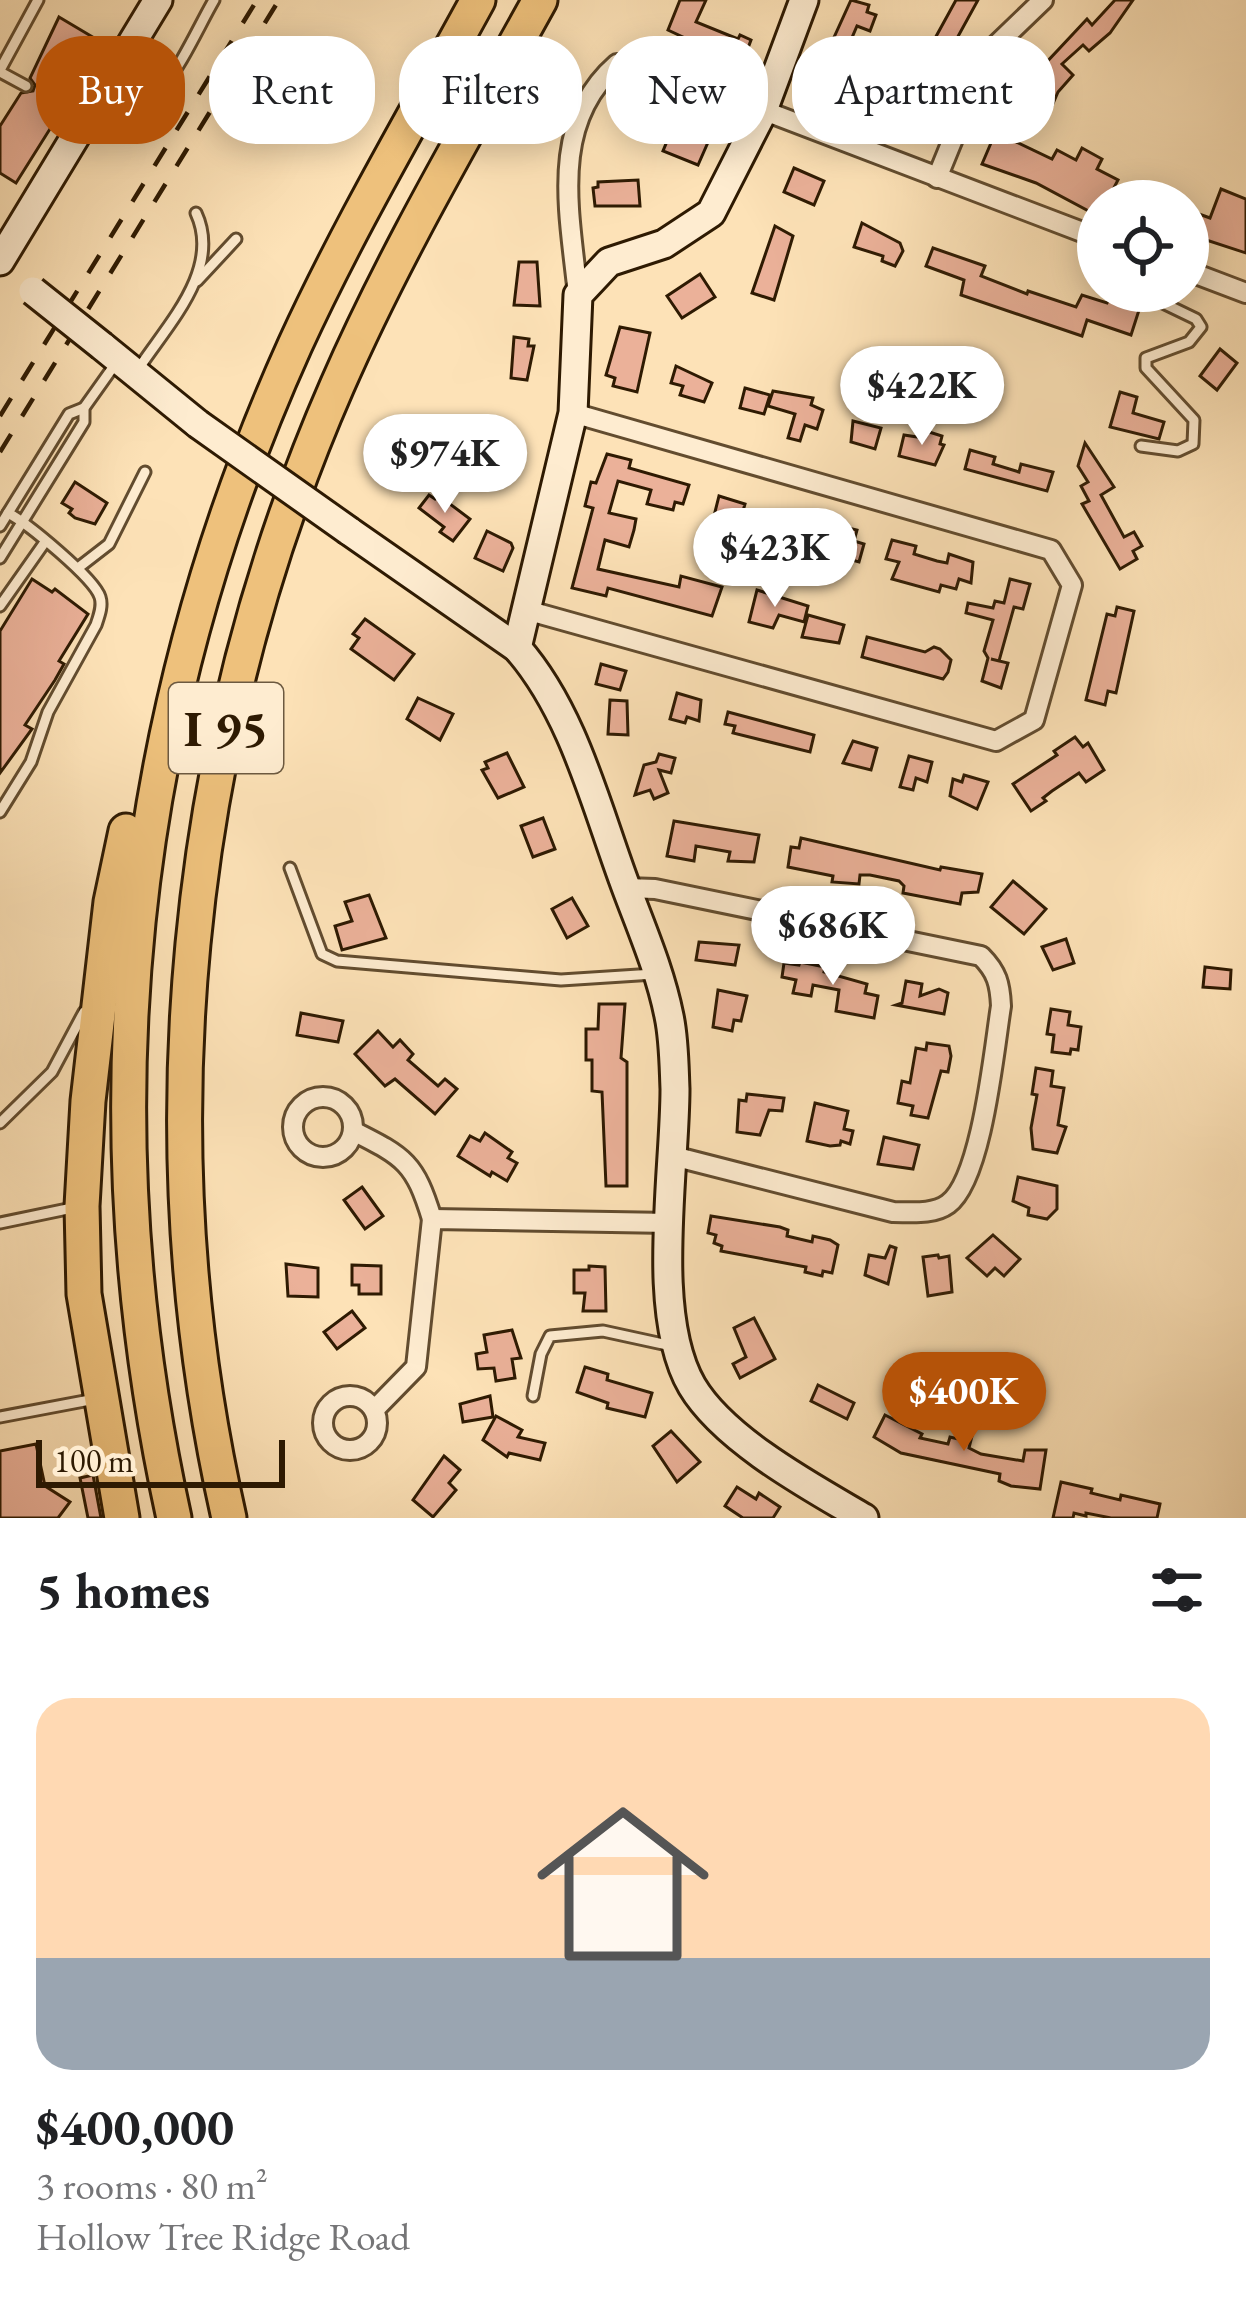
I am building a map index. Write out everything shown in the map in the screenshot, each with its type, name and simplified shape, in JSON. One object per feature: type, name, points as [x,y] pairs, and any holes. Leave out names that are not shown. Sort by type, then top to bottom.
[{"type":"highway","name":"I 95","points":[[174,1518],[155,1423],[139,1300],[130,1118],[135,932],[157,772],[182,659],[246,465],[294,348],[347,239],[478,0]]},
{"type":"highway","name":"I 95","points":[[230,1518],[197,1333],[185,1152],[192,952],[203,852],[225,733],[272,557],[336,388],[416,225],[540,0]]},
{"type":"highway","points":[[122,1518],[84,1294],[82,1206],[88,1101],[112,902],[144,747],[155,711],[182,659]]},
{"type":"main road","points":[[136,36],[158,0]]},
{"type":"main road","points":[[768,96],[804,0]]},
{"type":"main road","points":[[59,144],[0,263],[198,424],[517,648],[537,671],[585,774],[659,974],[671,1022],[674,1156],[669,1294],[676,1347],[694,1389],[734,1432],[864,1518]]},
{"type":"main road","points":[[517,648],[573,412],[578,295],[609,262],[664,244],[711,213],[746,144]]},
{"type":"street","points":[[937,178],[988,53],[1043,0]]},
{"type":"street","points":[[578,295],[566,178],[577,119],[595,83],[606,74]]},
{"type":"street","points":[[768,114],[1077,230]]},
{"type":"street","points":[[1209,280],[1246,293]]},
{"type":"street","points":[[526,610],[996,741],[1034,720],[1072,585],[1051,550],[573,412]]},
{"type":"street","points":[[626,888],[655,889],[981,956],[994,969],[1000,986],[1001,1006],[975,1158],[962,1188],[947,1205],[928,1212],[893,1212],[674,1156]]},
{"type":"street","points":[[353,1131],[390,1149],[419,1175],[432,1219],[416,1367],[374,1410]]},
{"type":"street","points":[[432,1219],[670,1223]]},
{"type":"lane","points":[[185,49],[214,0]]},
{"type":"lane","points":[[26,86],[0,71],[37,2]]},
{"type":"lane","points":[[193,284],[205,249],[204,230],[196,213]]},
{"type":"lane","points":[[0,526],[69,415],[84,409],[119,359],[236,238]]},
{"type":"lane","points":[[1141,446],[1178,451],[1192,444],[1194,420],[1146,368],[1146,358],[1189,342],[1201,327],[1182,312]]},
{"type":"lane","points":[[0,558],[84,422],[84,409]]},
{"type":"lane","points":[[78,568],[109,544],[146,472]]},
{"type":"lane","points":[[0,812],[31,762],[48,712],[96,625],[100,594],[78,568],[8,513]]},
{"type":"lane","points":[[0,606],[45,542]]},
{"type":"lane","points":[[290,868],[322,954],[337,961],[561,980],[659,974]]},
{"type":"lane","points":[[0,1123],[52,1072],[71,1042],[93,984],[112,902]]},
{"type":"lane","points":[[0,1223],[82,1206]]},
{"type":"lane","points":[[533,1396],[541,1354],[550,1336],[603,1331],[676,1347]]},
{"type":"lane","points":[[0,1417],[101,1398]]},
{"type":"building","points":[[680,0],[706,0],[696,22],[731,36],[681,36],[668,30]]},
{"type":"building","points":[[851,0],[869,5],[867,12],[876,15],[870,31],[857,26],[853,36],[835,36]]},
{"type":"building","points":[[956,0],[978,0],[958,36],[936,36]]},
{"type":"building","points":[[1115,0],[1133,0],[1110,33],[1089,51],[1083,45],[1062,64],[1073,75],[1055,99],[1055,53],[1087,19],[1092,25]]},
{"type":"building","points":[[59,17],[91,36],[50,36]]},
{"type":"building","points":[[36,65],[36,144],[41,144],[16,183],[0,173],[0,126],[21,93],[33,91],[30,78]]},
{"type":"building","points":[[666,144],[707,144],[698,165],[663,151]]},
{"type":"building","points":[[991,144],[1020,144],[1052,159],[1057,150],[1076,160],[1082,148],[1102,159],[1097,169],[1118,180],[1077,180],[1077,205],[1036,183],[982,164]]},
{"type":"building","points":[[794,168],[824,181],[814,205],[784,192]]},
{"type":"building","points":[[638,180],[640,206],[595,206],[593,188],[598,182]]},
{"type":"building","points":[[1221,189],[1246,199],[1246,253],[1209,241],[1210,218]]},
{"type":"building","points":[[862,223],[900,243],[903,251],[895,266],[882,261],[883,256],[854,247]]},
{"type":"building","points":[[775,226],[793,236],[774,300],[752,293]]},
{"type":"building","points":[[933,248],[985,266],[981,276],[1027,294],[1077,305],[1077,312],[1138,312],[1131,335],[1087,320],[1082,336],[961,295],[964,280],[926,266]]},
{"type":"building","points":[[519,262],[537,262],[540,306],[514,305]]},
{"type":"building","points":[[700,274],[715,297],[682,318],[667,296]]},
{"type":"building","points":[[620,327],[650,333],[637,392],[613,386],[615,378],[606,375]]},
{"type":"building","points":[[514,337],[529,339],[528,346],[534,346],[527,380],[511,378]]},
{"type":"building","points":[[1220,349],[1237,363],[1217,390],[1200,376]]},
{"type":"building","points":[[676,366],[712,383],[704,402],[680,395],[683,386],[671,383]]},
{"type":"building","points":[[745,388],[770,395],[764,414],[740,408]]},
{"type":"building","points":[[773,391],[813,398],[811,405],[823,410],[817,429],[805,425],[800,441],[788,438],[795,414],[768,406]]},
{"type":"building","points":[[1120,392],[1137,397],[1133,413],[1164,422],[1159,439],[1110,427]]},
{"type":"building","points":[[853,421],[881,428],[875,449],[851,442]]},
{"type":"building","points":[[926,431],[942,436],[940,444],[944,445],[935,465],[899,456],[904,435],[924,438]]},
{"type":"building","points":[[490,433],[517,444],[510,464],[486,456]]},
{"type":"building","points":[[1085,443],[1114,487],[1101,495],[1124,537],[1134,532],[1142,546],[1133,551],[1137,559],[1120,569],[1082,504],[1089,501],[1081,486],[1088,482],[1078,466]]},
{"type":"building","points":[[970,450],[995,457],[993,464],[1019,472],[1021,464],[1053,472],[1047,491],[965,469]]},
{"type":"building","points":[[607,454],[631,460],[629,468],[689,485],[683,504],[675,502],[673,510],[647,504],[651,490],[618,481],[609,513],[636,519],[634,530],[629,547],[605,540],[598,569],[679,587],[681,576],[722,587],[712,616],[608,588],[606,596],[572,588],[593,508],[585,506],[591,482],[596,483]]},
{"type":"building","points":[[75,482],[107,503],[95,524],[75,518],[69,513],[72,509],[62,503]]},
{"type":"building","points":[[429,495],[435,499],[438,495],[470,519],[453,541],[440,532],[444,527],[419,508]]},
{"type":"building","points":[[719,496],[745,504],[743,511],[770,518],[772,511],[796,518],[791,537],[786,536],[784,545],[756,538],[754,545],[728,538],[723,534],[727,520],[714,516]]},
{"type":"building","points":[[832,524],[857,530],[854,541],[864,544],[859,562],[833,555],[835,546],[827,544]]},
{"type":"building","points":[[487,531],[513,548],[503,571],[475,558]]},
{"type":"building","points":[[892,540],[916,546],[914,554],[937,561],[947,563],[949,554],[973,562],[971,583],[959,579],[956,589],[941,585],[939,592],[892,579],[899,562],[886,559]]},
{"type":"building","points":[[32,579],[52,592],[55,589],[88,614],[59,661],[64,664],[55,680],[25,725],[32,729],[0,773],[0,631]]},
{"type":"building","points":[[1010,579],[1030,584],[1023,609],[1014,607],[999,661],[1008,663],[1001,688],[982,681],[993,620],[966,613],[968,603],[993,608],[995,601],[1004,603]]},
{"type":"building","points":[[757,590],[808,606],[804,622],[779,615],[773,628],[749,622]]},
{"type":"building","points":[[1117,607],[1134,611],[1116,693],[1108,691],[1105,705],[1086,700],[1107,614],[1115,616]]},
{"type":"building","points":[[808,615],[844,625],[839,643],[802,637]]},
{"type":"building","points":[[365,619],[414,654],[394,680],[351,649],[359,638],[353,634]]},
{"type":"building","points":[[867,637],[925,652],[940,649],[951,660],[948,672],[943,679],[862,657]]},
{"type":"building","points":[[601,664],[626,671],[620,690],[596,684]]},
{"type":"building","points":[[677,693],[701,700],[699,721],[670,719]]},
{"type":"building","points":[[418,698],[453,714],[440,740],[407,719]]},
{"type":"building","points":[[610,700],[627,701],[628,735],[608,734]]},
{"type":"building","points":[[728,712],[814,735],[810,752],[733,733],[735,726],[725,724]]},
{"type":"building","points":[[1075,737],[1083,747],[1088,743],[1104,770],[1086,782],[1079,773],[1031,811],[1013,784]]},
{"type":"building","points":[[853,741],[877,748],[871,770],[843,763]]},
{"type":"building","points":[[507,753],[524,787],[498,798],[482,770],[488,768],[485,762]]},
{"type":"building","points":[[659,754],[675,758],[671,773],[659,770],[668,793],[654,799],[650,790],[635,795],[644,765],[656,762]]},
{"type":"building","points":[[909,756],[932,762],[927,782],[916,778],[913,790],[900,787]]},
{"type":"building","points":[[964,775],[988,782],[977,809],[950,796],[953,779],[962,782]]},
{"type":"building","points":[[543,818],[555,849],[533,857],[521,826]]},
{"type":"building","points":[[674,821],[759,835],[754,862],[728,861],[730,852],[696,846],[694,861],[667,856]]},
{"type":"building","points":[[801,838],[940,870],[982,874],[978,892],[962,893],[960,904],[903,893],[899,881],[870,875],[860,875],[859,884],[832,882],[833,876],[788,867],[791,847],[799,848]]},
{"type":"building","points":[[1013,881],[1046,909],[1024,934],[991,907]]},
{"type":"building","points":[[369,895],[386,938],[342,950],[335,926],[352,921],[345,902]]},
{"type":"building","points":[[572,898],[588,926],[567,938],[552,909]]},
{"type":"building","points":[[1066,939],[1074,963],[1053,970],[1042,947]]},
{"type":"building","points":[[699,942],[739,945],[735,965],[696,960]]},
{"type":"building","points":[[800,962],[867,984],[865,993],[878,996],[874,1018],[836,1011],[839,990],[813,985],[811,996],[793,993],[796,980],[782,977],[784,963]]},
{"type":"building","points":[[1205,967],[1231,970],[1230,989],[1203,987]]},
{"type":"building","points":[[906,981],[922,984],[920,996],[939,989],[948,993],[944,1014],[896,1005],[902,1003]]},
{"type":"building","points":[[718,990],[747,996],[741,1021],[734,1020],[732,1031],[713,1027]]},
{"type":"building","points":[[599,1004],[625,1004],[621,1058],[627,1062],[627,1186],[606,1186],[602,1092],[592,1091],[592,1060],[586,1060],[586,1029],[598,1029]]},
{"type":"building","points":[[1051,1009],[1070,1012],[1068,1025],[1081,1027],[1078,1050],[1052,1052],[1054,1035],[1047,1034]]},
{"type":"building","points":[[301,1013],[343,1021],[338,1042],[297,1035]]},
{"type":"building","points":[[378,1031],[393,1047],[400,1040],[413,1054],[408,1060],[438,1086],[445,1079],[457,1089],[435,1114],[395,1079],[385,1086],[355,1054]]},
{"type":"building","points":[[927,1043],[949,1046],[951,1056],[948,1072],[941,1071],[928,1118],[911,1115],[913,1106],[898,1103],[902,1081],[910,1083],[916,1048],[926,1050]]},
{"type":"building","points":[[1036,1068],[1053,1071],[1051,1086],[1064,1088],[1058,1125],[1066,1127],[1057,1153],[1033,1149]]},
{"type":"building","points":[[747,1094],[784,1098],[782,1111],[769,1110],[760,1135],[737,1132],[739,1100],[746,1101]]},
{"type":"building","points":[[815,1103],[848,1111],[844,1129],[853,1131],[850,1144],[807,1141]]},
{"type":"building","points":[[485,1133],[512,1152],[508,1158],[517,1163],[507,1181],[458,1156],[470,1136],[480,1141]]},
{"type":"building","points":[[884,1137],[919,1145],[913,1169],[878,1164]]},
{"type":"building","points":[[1018,1177],[1057,1186],[1057,1209],[1047,1219],[1028,1215],[1029,1208],[1013,1201]]},
{"type":"building","points":[[362,1187],[383,1216],[365,1229],[344,1200]]},
{"type":"building","points":[[711,1216],[780,1227],[788,1230],[787,1236],[812,1242],[813,1236],[830,1240],[838,1245],[832,1273],[823,1271],[822,1276],[805,1272],[806,1267],[721,1251],[722,1246],[714,1243],[716,1235],[708,1233]]},
{"type":"building","points":[[993,1235],[1020,1259],[1004,1276],[995,1268],[987,1276],[967,1258]]},
{"type":"building","points":[[890,1246],[896,1248],[888,1284],[865,1275],[869,1255],[885,1258]]},
{"type":"building","points":[[949,1256],[952,1292],[928,1296],[923,1257]]},
{"type":"building","points":[[286,1264],[318,1268],[318,1297],[288,1296]]},
{"type":"building","points":[[352,1265],[381,1266],[381,1294],[359,1294],[359,1285],[352,1285]]},
{"type":"building","points":[[589,1266],[605,1267],[606,1311],[583,1311],[585,1293],[574,1293],[574,1270],[589,1270]]},
{"type":"building","points":[[352,1311],[365,1328],[337,1349],[324,1332]]},
{"type":"building","points":[[754,1318],[775,1359],[740,1378],[733,1364],[746,1357],[734,1328]]},
{"type":"building","points":[[512,1330],[521,1358],[512,1359],[515,1378],[496,1381],[494,1368],[478,1369],[476,1354],[487,1352],[484,1335]]},
{"type":"building","points":[[585,1367],[608,1374],[607,1380],[652,1393],[645,1417],[607,1408],[608,1403],[577,1392]]},
{"type":"building","points":[[818,1385],[854,1403],[847,1419],[811,1401]]},
{"type":"building","points":[[490,1396],[493,1417],[463,1422],[460,1404]]},
{"type":"building","points":[[885,1415],[922,1434],[920,1438],[948,1444],[950,1437],[958,1439],[960,1429],[973,1432],[969,1448],[981,1454],[1023,1461],[1025,1450],[1046,1450],[1040,1489],[1011,1486],[999,1481],[1000,1474],[901,1453],[874,1437]]},
{"type":"building","points":[[496,1416],[522,1430],[518,1437],[545,1443],[540,1460],[509,1453],[507,1457],[483,1440]]},
{"type":"building","points":[[671,1431],[700,1462],[677,1482],[653,1446]]},
{"type":"building","points":[[36,1444],[45,1486],[70,1502],[58,1518],[0,1518],[0,1451]]},
{"type":"building","points":[[444,1456],[460,1470],[449,1483],[456,1490],[433,1517],[413,1500]]},
{"type":"building","points":[[93,1475],[101,1518],[88,1518],[80,1478]]},
{"type":"building","points":[[1061,1482],[1120,1500],[1121,1495],[1160,1504],[1157,1518],[1074,1513],[1073,1518],[1053,1518]]},
{"type":"building","points":[[737,1487],[756,1499],[759,1493],[780,1507],[773,1518],[743,1518],[725,1506]]},
{"type":"railway","points":[[0,416],[257,0]]},
{"type":"railway","points":[[0,452],[279,0]]}]
